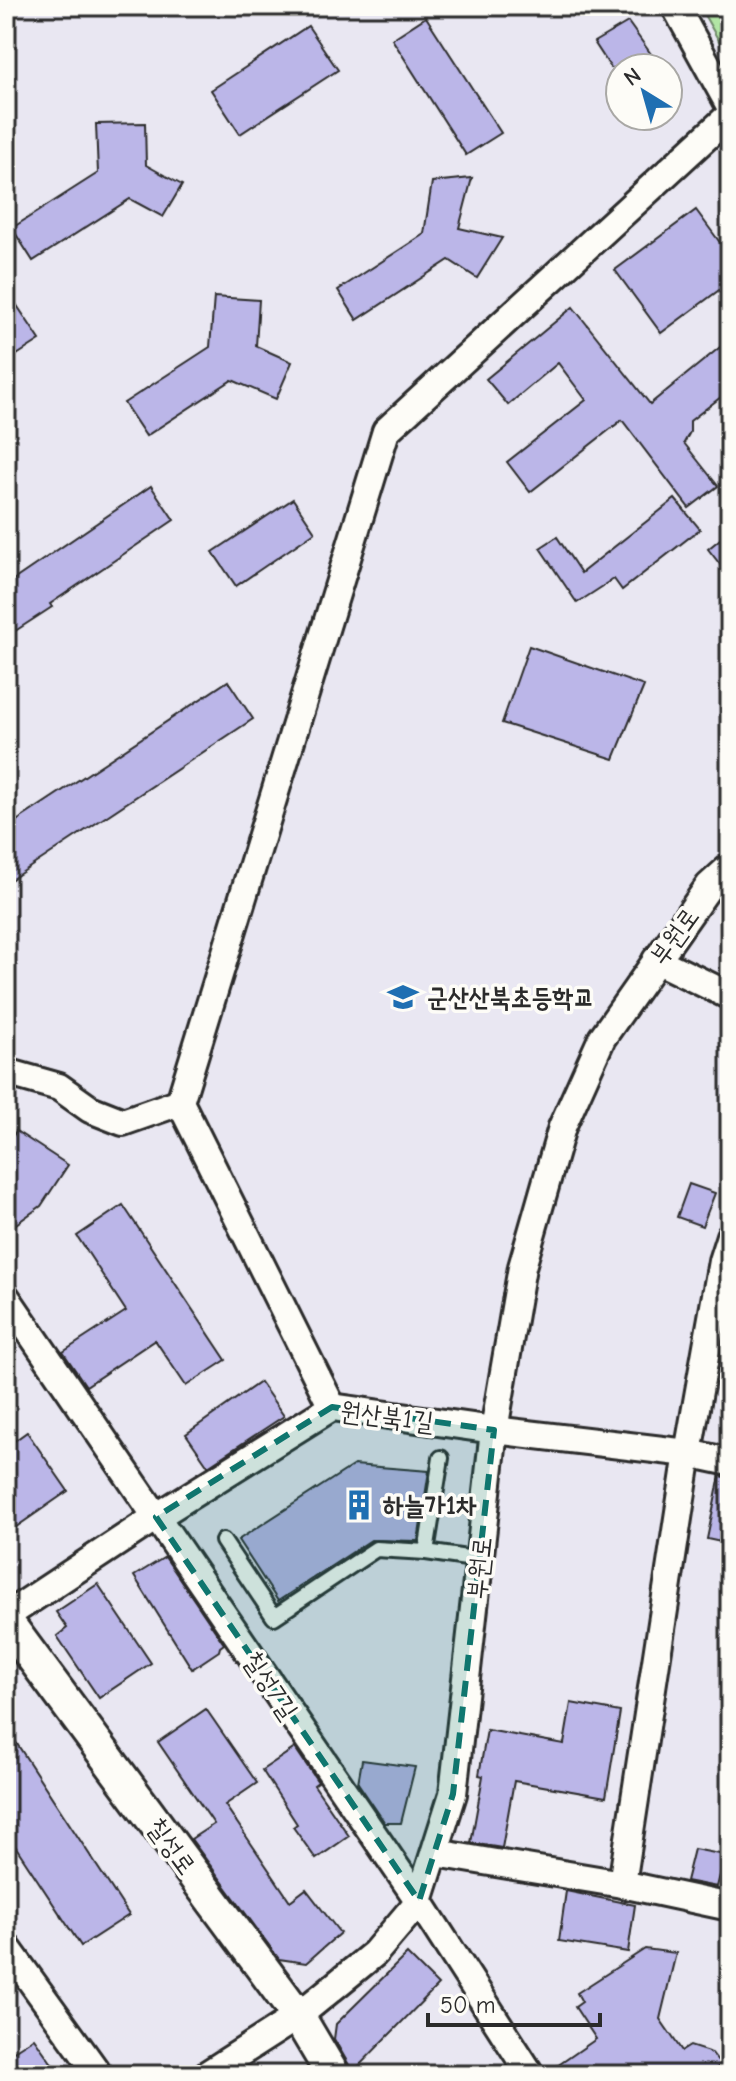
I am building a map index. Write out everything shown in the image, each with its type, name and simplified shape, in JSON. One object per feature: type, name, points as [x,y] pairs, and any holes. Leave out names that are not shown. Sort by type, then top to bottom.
[{"type":"street","points":[[675,6],[730,106]]},
{"type":"street","points":[[332,1407],[180,1102],[386,431],[730,115]]},
{"type":"street","name":"부원로","points":[[206,2075],[298,2016],[375,1953],[419,1901],[453,1794],[494,1430],[522,1267],[562,1127],[602,1038],[709,886],[730,867]]},
{"type":"street","points":[[656,960],[730,996]]},
{"type":"street","points":[[6,1072],[59,1087],[90,1109],[123,1122],[180,1102]]},
{"type":"street","points":[[622,1884],[688,1453],[722,1261],[730,1236]]},
{"type":"street","name":"칠성7길","points":[[6,1297],[419,1901],[531,2075]]},
{"type":"street","name":"원산북1길","points":[[6,1619],[156,1517],[332,1407],[688,1453],[730,1462]]},
{"type":"street","name":"칠성로","points":[[6,1619],[298,2016],[333,2075]]},
{"type":"street","points":[[436,1853],[622,1884],[730,1907]]},
{"type":"street","points":[[6,1946],[99,2075]]},
{"type":"lane","points":[[426,1552],[441,1458]]},
{"type":"lane","points":[[223,1541],[274,1617],[376,1549],[480,1560]]},
{"type":"highlighted area","points":[[332,1407],[494,1430],[453,1794],[419,1901],[156,1517]]},
{"type":"green space","points":[[699,6],[730,6],[730,60]]},
{"type":"building","points":[[426,17],[501,133],[466,155],[392,39]]},
{"type":"building","points":[[628,22],[650,52],[604,52],[604,57],[594,42]]},
{"type":"building","points":[[308,26],[338,70],[240,134],[211,90]]},
{"type":"building","points":[[145,123],[146,165],[182,185],[163,217],[130,199],[33,261],[12,228],[98,173],[96,124]]},
{"type":"building","points":[[472,178],[459,228],[502,238],[477,278],[449,260],[357,320],[338,290],[424,234],[432,182]]},
{"type":"building","points":[[696,210],[730,256],[730,282],[661,333],[615,270]]},
{"type":"building","points":[[6,289],[40,340],[6,362]]},
{"type":"building","points":[[214,297],[259,300],[256,346],[292,362],[276,399],[232,380],[146,436],[124,403],[210,347]]},
{"type":"building","points":[[573,307],[650,404],[730,339],[730,390],[690,421],[690,432],[684,443],[718,486],[689,508],[622,420],[530,492],[507,462],[586,400],[558,363],[508,405],[486,379]]},
{"type":"building","points":[[151,486],[174,520],[6,637],[6,585]]},
{"type":"building","points":[[293,499],[315,532],[236,586],[213,552]]},
{"type":"building","points":[[675,499],[700,529],[622,590],[614,579],[577,603],[540,548],[557,537],[581,573]]},
{"type":"building","points":[[730,531],[730,577],[708,549]]},
{"type":"building","points":[[529,646],[644,686],[614,759],[502,723]]},
{"type":"building","points":[[228,681],[253,719],[6,883],[6,828]]},
{"type":"building","points":[[16,1131],[68,1165],[41,1206],[6,1231],[6,1147]]},
{"type":"building","points":[[689,1184],[715,1193],[702,1226],[677,1217]]},
{"type":"building","points":[[123,1205],[226,1360],[186,1386],[155,1340],[86,1386],[63,1352],[126,1311],[77,1236]]},
{"type":"building","points":[[260,1382],[284,1416],[208,1466],[186,1434]]},
{"type":"building","points":[[27,1432],[68,1491],[6,1534],[6,1447]]},
{"type":"building","name":"하늘가1차","points":[[354,1465],[429,1471],[418,1541],[371,1540],[278,1601],[238,1540]]},
{"type":"building","points":[[720,1476],[730,1478],[730,1544],[707,1539]]},
{"type":"building","points":[[165,1557],[224,1644],[219,1651],[192,1669],[134,1576]]},
{"type":"building","points":[[98,1584],[151,1663],[99,1698],[57,1636],[67,1628],[56,1612]]},
{"type":"building","points":[[571,1703],[620,1712],[606,1797],[514,1781],[502,1848],[471,1843],[483,1776],[479,1775],[487,1730],[564,1744]]},
{"type":"building","points":[[206,1709],[257,1783],[225,1805],[290,1901],[306,1889],[340,1933],[306,1963],[279,1959],[191,1839],[214,1824],[158,1742]]},
{"type":"building","points":[[6,1727],[129,1915],[81,1946],[6,1832]]},
{"type":"building","points":[[295,1748],[318,1782],[314,1785],[349,1836],[316,1859],[293,1827],[297,1824],[262,1770]]},
{"type":"building","points":[[362,1760],[415,1767],[401,1823],[385,1823],[358,1783]]},
{"type":"building","points":[[694,1849],[725,1855],[717,1887],[686,1881]]},
{"type":"building","points":[[566,1891],[635,1905],[628,1952],[559,1941]]},
{"type":"building","points":[[645,1949],[676,1953],[660,2019],[682,2051],[690,2046],[712,2053],[721,2065],[706,2075],[547,2075],[596,2039],[575,2007],[582,2002],[577,1993]]},
{"type":"building","points":[[407,1954],[438,1985],[352,2073],[334,2039],[336,2024]]},
{"type":"building","points":[[34,2038],[60,2075],[6,2075],[6,2056]]},
{"type":"place","name":"군산산북초등학교","points":[[403,997]]},
{"type":"place","name":"하늘가1차","points":[[359,1505]]}]
